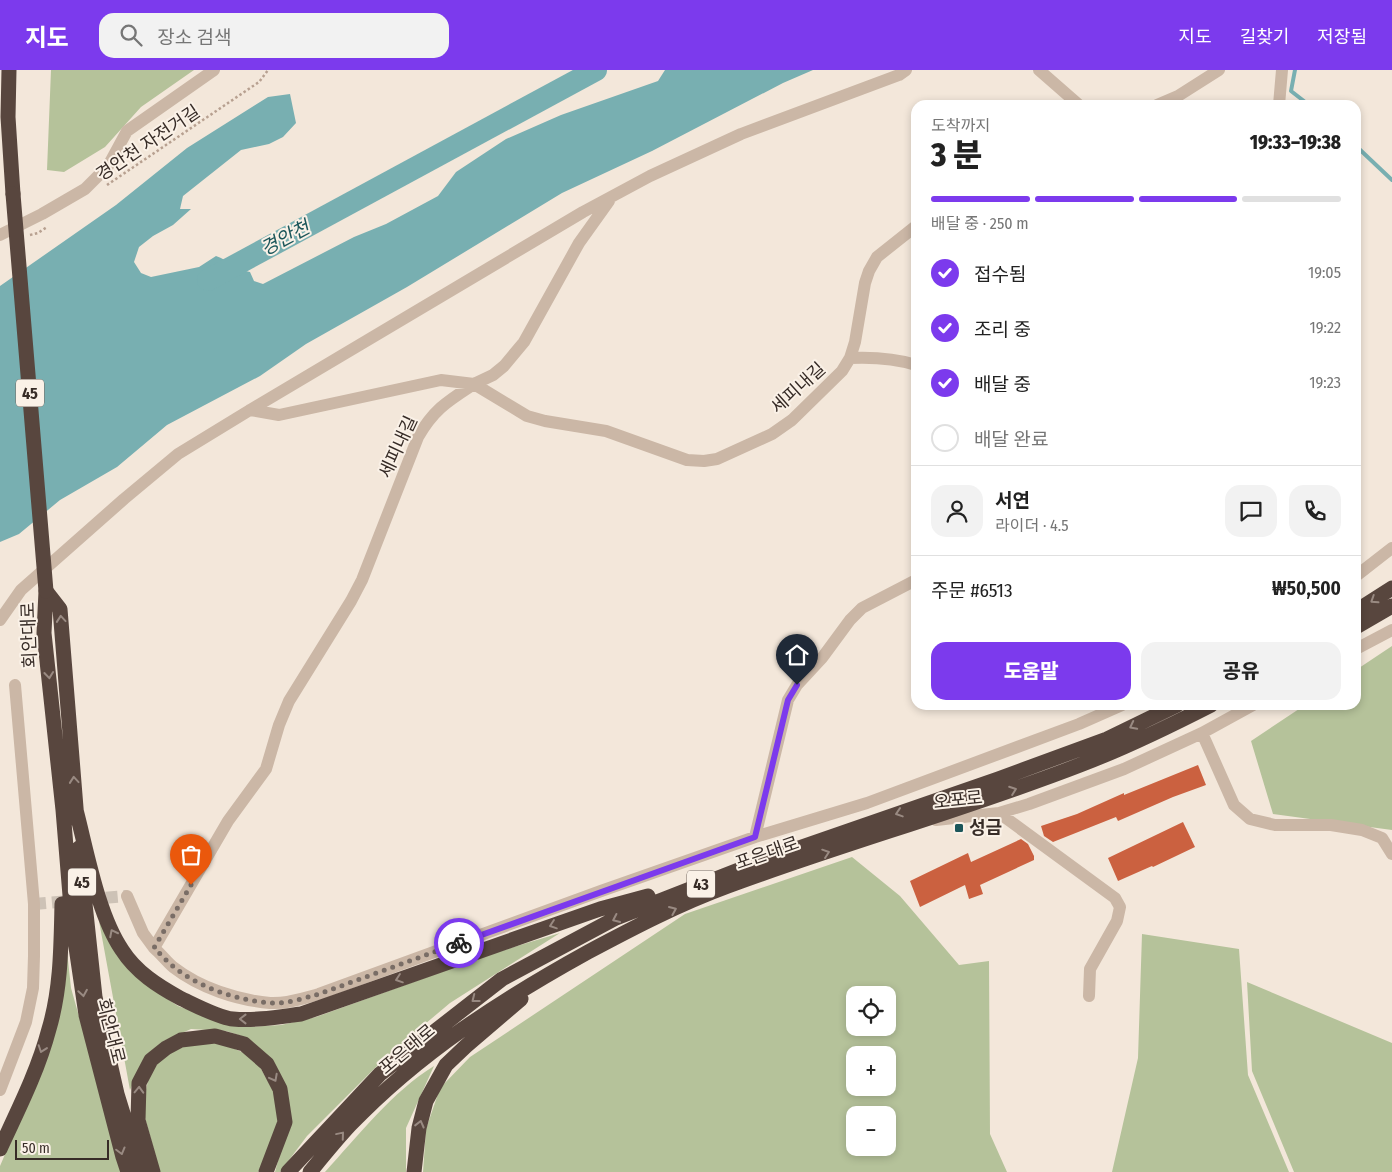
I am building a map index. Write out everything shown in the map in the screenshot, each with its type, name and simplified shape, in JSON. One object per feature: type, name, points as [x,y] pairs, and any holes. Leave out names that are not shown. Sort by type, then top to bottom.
[{"type":"highway","name":"회안대로","points":[[9,70],[8,117],[13,194],[46,591],[44,633],[79,862],[95,996],[117,1094],[141,1172]]},
{"type":"highway","points":[[1361,608],[1392,588]]},
{"type":"highway","points":[[1361,624],[1392,606]]},
{"type":"highway","name":"포은대로","points":[[288,1172],[380,1074],[502,979],[616,918],[767,859],[1107,739],[1167,710]]},
{"type":"highway","name":"포은대로","points":[[310,1172],[349,1126],[394,1083],[456,1033],[552,972],[643,922],[727,887],[977,803],[1081,765],[1158,732],[1201,710]]},
{"type":"highway","name":"회안대로","points":[[70,810],[72,920],[86,1015],[128,1172]]},
{"type":"highway","points":[[70,810],[110,927],[122,950],[135,967],[159,987],[192,1004],[231,1019],[264,1019],[301,1014],[600,909],[717,878]]},
{"type":"highway","points":[[0,1149],[33,1076],[50,1028],[61,962],[70,810]]},
{"type":"highway","points":[[414,1172],[419,1128],[426,1101],[446,1066],[466,1046],[552,972]]},
{"type":"highway","points":[[153,1172],[138,1120],[139,1082],[152,1060],[166,1048],[181,1040],[215,1036],[244,1044],[267,1064],[280,1089],[285,1122],[266,1172]]},
{"type":"street","points":[[0,235],[42,214],[85,189],[108,166],[127,131],[214,70]]},
{"type":"street","points":[[0,620],[21,590],[124,499],[178,454],[250,410],[611,197],[650,176],[741,134],[899,75],[906,70]]},
{"type":"street","points":[[1039,70],[1074,100]]},
{"type":"street","points":[[1169,100],[1218,70]]},
{"type":"street","points":[[1279,100],[1282,70]]},
{"type":"street","points":[[250,410],[279,415],[441,380],[474,384],[493,375],[504,366],[524,342],[579,242],[611,197]]},
{"type":"street","name":"세피내길","points":[[154,948],[228,821],[266,769],[279,725],[289,701],[352,602],[418,437],[427,421],[441,406],[474,384],[527,416],[545,421],[606,431],[687,460],[704,461],[717,459],[772,434],[792,420],[842,371],[850,358],[855,342],[865,283],[869,271],[877,257],[911,230]]},
{"type":"street","points":[[850,358],[895,359],[911,364]]},
{"type":"street","points":[[1361,572],[1392,548]]},
{"type":"street","points":[[755,837],[788,700],[797,685],[822,658],[850,620],[862,608],[911,583]]},
{"type":"street","points":[[1361,646],[1392,630]]},
{"type":"street","points":[[0,1090],[26,1022],[31,997],[34,956],[34,904],[15,685]]},
{"type":"street","points":[[126,896],[143,933],[154,948],[174,967],[196,982],[219,992],[271,1003],[296,1000],[319,994],[591,894],[755,837],[867,803],[1079,724],[1111,710]]},
{"type":"street","name":"오포로","points":[[921,822],[999,813],[1029,804],[1124,769],[1202,733],[1244,710]]},
{"type":"street","points":[[1202,733],[1234,805],[1250,819],[1275,824],[1331,825],[1362,830],[1387,839],[1392,854]]},
{"type":"street","points":[[999,813],[1115,898],[1120,907],[1117,921],[1090,969],[1089,996]]},
{"type":"path","name":"경안천 자전거길","points":[[104,188],[260,82],[268,70]]},
{"type":"path","points":[[38,233],[54,222]]},
{"type":"green space","points":[[51,70],[194,70],[141,107],[105,147],[64,172],[47,170]]},
{"type":"green space","points":[[1392,646],[1392,830],[1273,814],[1251,741],[1298,710],[1361,710],[1361,667]]},
{"type":"green space","points":[[852,857],[900,896],[959,965],[989,961],[990,1134],[1007,1172],[423,1172],[426,1129],[440,1088],[470,1057],[685,914]]},
{"type":"green space","points":[[99,921],[115,952],[142,982],[178,1006],[216,1020],[249,1027],[281,1025],[316,1017],[491,954],[560,933],[450,1003],[387,1056],[307,1136],[280,1172],[275,1172],[288,1123],[269,1057],[248,1038],[226,1031],[191,1029],[164,1041],[145,1056],[130,1090]]},
{"type":"green space","points":[[1142,934],[1239,949],[1248,1075],[1289,1172],[1112,1172],[1138,1058]]},
{"type":"green space","points":[[66,942],[71,988],[123,1172],[0,1172],[0,1166],[46,1059]]},
{"type":"green space","points":[[1247,982],[1392,1043],[1392,1172],[1294,1172],[1252,1071]]},
{"type":"green space","points":[[208,1042],[226,1045],[244,1053],[260,1067],[274,1092],[279,1121],[268,1155],[258,1172],[160,1172],[142,1107],[150,1072],[164,1056],[182,1046]]},
{"type":"green space","points":[[434,1066],[406,1128],[406,1172],[325,1172],[390,1101],[419,1076]]},
{"type":"water","points":[[665,70],[813,70],[783,83],[652,151],[562,193],[407,287],[306,344],[260,376],[167,425],[117,467],[60,500],[19,534],[0,542],[0,286],[116,205],[187,148],[268,97],[290,94],[296,123],[283,137],[269,144],[241,150],[183,196],[180,209],[191,209],[173,225],[153,236],[139,247],[134,262],[141,273],[151,277],[199,267],[216,256],[250,272],[254,281],[263,284],[354,237],[386,224],[438,196],[456,172],[506,139],[561,115],[658,81]]},
{"type":"building","points":[[1198,765],[1206,785],[1118,821],[1116,817],[1053,842],[1044,836],[1041,826],[1077,814],[1124,793],[1124,795]]},
{"type":"building","points":[[1183,822],[1195,847],[1118,881],[1108,858]]},
{"type":"building","points":[[1021,839],[1028,844],[1034,860],[980,885],[983,894],[969,899],[965,885],[920,907],[910,881],[968,853],[971,862]]},
{"type":"waterway","name":"경안천","points":[[208,280],[596,70]]},
{"type":"waterway","points":[[1295,70],[1291,91],[1303,100]]},
{"type":"waterway","points":[[1361,151],[1392,180]]},
{"type":"tunnel","points":[[34,904],[127,896]]},
{"type":"way so far","points":[[191,885],[154,948],[174,967],[196,982],[219,992],[245,999],[271,1003],[296,1000],[319,994],[459,943]]},
{"type":"place","name":"성금","points":[[959,828]]},
{"type":"route","points":[[459,943],[755,837],[788,700],[797,685]]}]
